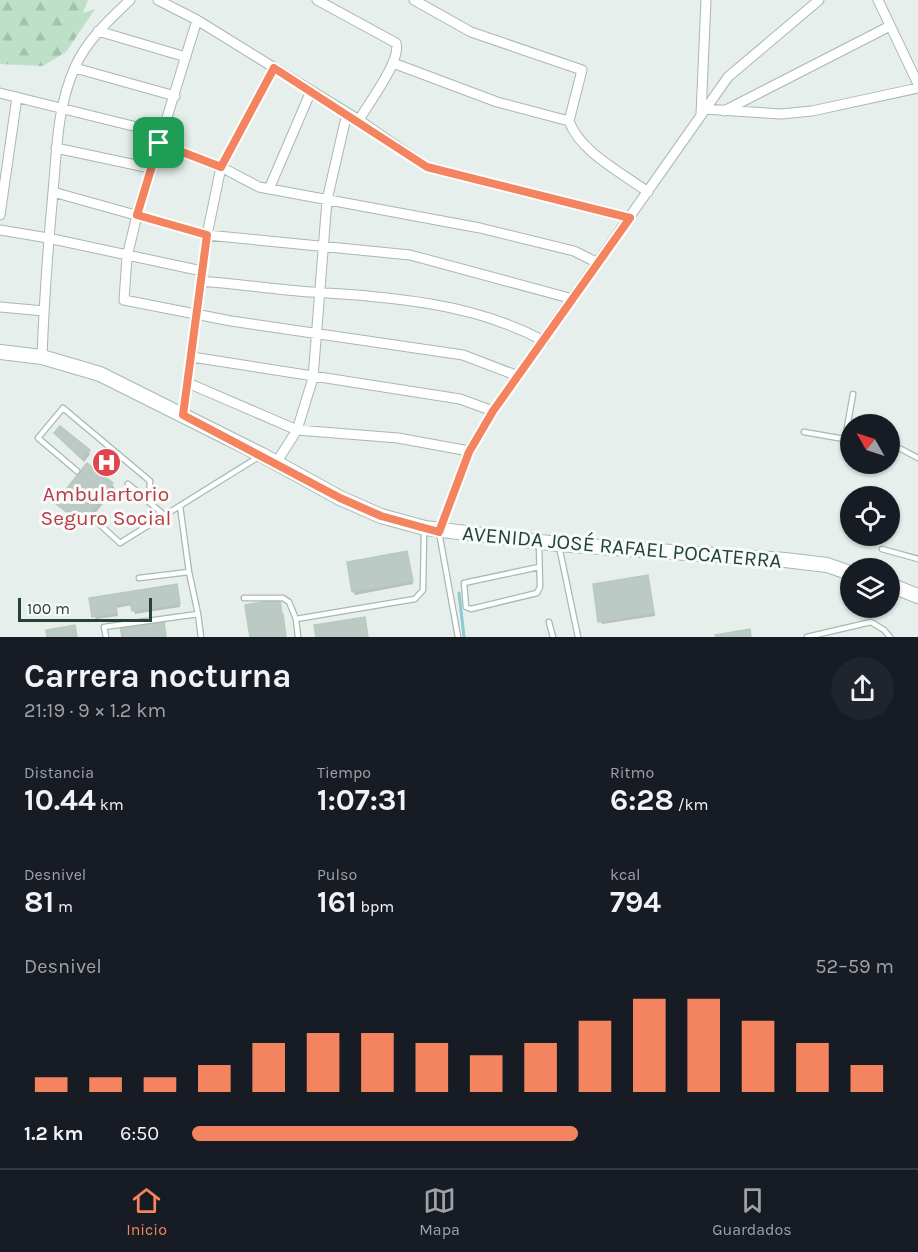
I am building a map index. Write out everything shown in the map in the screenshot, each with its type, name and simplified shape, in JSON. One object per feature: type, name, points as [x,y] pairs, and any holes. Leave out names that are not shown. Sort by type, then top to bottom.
[{"type":"street","points":[[42,357],[48,237],[61,107],[75,68],[98,31],[130,0]]},
{"type":"street","points":[[158,0],[197,20],[359,120],[427,167],[630,218]]},
{"type":"street","points":[[317,0],[396,43],[398,50],[393,63],[359,120]]},
{"type":"street","points":[[414,0],[471,32],[582,70],[569,121],[572,128],[594,152],[648,192]]},
{"type":"street","points":[[703,112],[706,0]]},
{"type":"street","points":[[439,532],[469,452],[493,411],[728,77],[739,65],[819,0]]},
{"type":"street","points":[[703,112],[781,114],[812,111],[918,86],[878,0]]},
{"type":"street","points":[[197,20],[137,215],[128,257],[124,300],[197,316],[463,355],[518,376]]},
{"type":"street","points":[[723,111],[890,26]]},
{"type":"street","points":[[98,31],[186,57]]},
{"type":"street","points":[[393,63],[497,102],[569,121]]},
{"type":"street","points":[[75,68],[175,96]]},
{"type":"street","points":[[183,415],[207,235],[221,167],[274,68]]},
{"type":"street","points":[[268,189],[311,91]]},
{"type":"street","points":[[0,93],[161,133]]},
{"type":"street","points":[[0,215],[16,97]]},
{"type":"street","points":[[276,463],[297,430],[314,378],[327,200],[347,113]]},
{"type":"street","points":[[159,143],[221,167],[259,187],[491,231],[574,251],[598,263]]},
{"type":"street","points":[[56,148],[150,168]]},
{"type":"street","points":[[53,192],[207,235],[410,255],[573,299]]},
{"type":"street","points":[[0,230],[48,237],[201,276],[319,292],[409,300],[486,315],[516,326],[544,341]]},
{"type":"street","points":[[0,307],[44,311]]},
{"type":"street","name":"AVENIDA JOSÉ RAFAEL POCATERRA","points":[[0,352],[42,357],[100,374],[360,507],[439,532],[558,544],[785,560],[827,565],[840,570]]},
{"type":"street","points":[[192,357],[314,378],[460,399],[493,411]]},
{"type":"street","points":[[188,383],[297,430],[398,438],[469,452]]},
{"type":"street","points":[[900,589],[918,596]]},
{"type":"lane","points":[[851,414],[853,394]]},
{"type":"lane","points":[[77,471],[38,438],[63,408],[150,481],[149,502]]},
{"type":"lane","points":[[804,432],[840,438]]},
{"type":"lane","points":[[900,449],[918,458]]},
{"type":"lane","points":[[96,521],[120,543],[262,455]]},
{"type":"lane","points":[[128,484],[164,515]]},
{"type":"lane","points":[[180,506],[201,637]]},
{"type":"lane","points":[[296,619],[415,599],[423,590],[425,528]]},
{"type":"lane","points":[[439,532],[458,637]]},
{"type":"lane","points":[[539,542],[539,567],[537,593],[471,609],[466,607],[464,584],[539,567]]},
{"type":"lane","points":[[558,544],[578,637]]},
{"type":"lane","points":[[882,549],[918,560]]},
{"type":"lane","points":[[140,578],[189,572]]},
{"type":"lane","points":[[244,598],[283,598],[289,602],[296,619],[298,637]]},
{"type":"lane","points":[[106,637],[104,627],[198,614]]},
{"type":"lane","points":[[549,622],[553,637]]},
{"type":"lane","points":[[807,637],[871,622],[890,637]]},
{"type":"green space","points":[[0,0],[88,0],[83,13],[95,9],[66,52],[43,66],[0,64]]},
{"type":"building","points":[[60,426],[90,450],[82,459],[54,433]]},
{"type":"building","points":[[87,463],[113,483],[81,523],[55,503]]},
{"type":"building","points":[[407,551],[413,581],[352,592],[347,562]]},
{"type":"building","points":[[648,575],[654,613],[598,622],[593,584]]},
{"type":"building","points":[[177,584],[180,604],[132,611],[130,602],[116,605],[117,613],[92,617],[89,598]]},
{"type":"building","points":[[280,599],[282,614],[247,619],[245,605]]},
{"type":"building","points":[[283,614],[286,637],[250,637],[247,619]]},
{"type":"building","points":[[365,617],[368,637],[316,637],[314,625]]},
{"type":"building","points":[[164,621],[166,637],[122,637],[120,626]]},
{"type":"building","points":[[75,625],[77,637],[47,637],[46,630]]},
{"type":"building","points":[[750,629],[751,637],[716,637],[715,635]]},
{"type":"waterway","points":[[459,593],[464,637]]},
{"type":"place","name":"Ambulartorio Seguro Social","points":[[106,463]]},
{"type":"route","points":[[274,68],[359,120],[427,167],[630,218],[493,411],[469,452],[439,532],[381,516],[340,498],[183,415],[207,235],[137,215],[159,143],[221,167],[274,68]]}]
